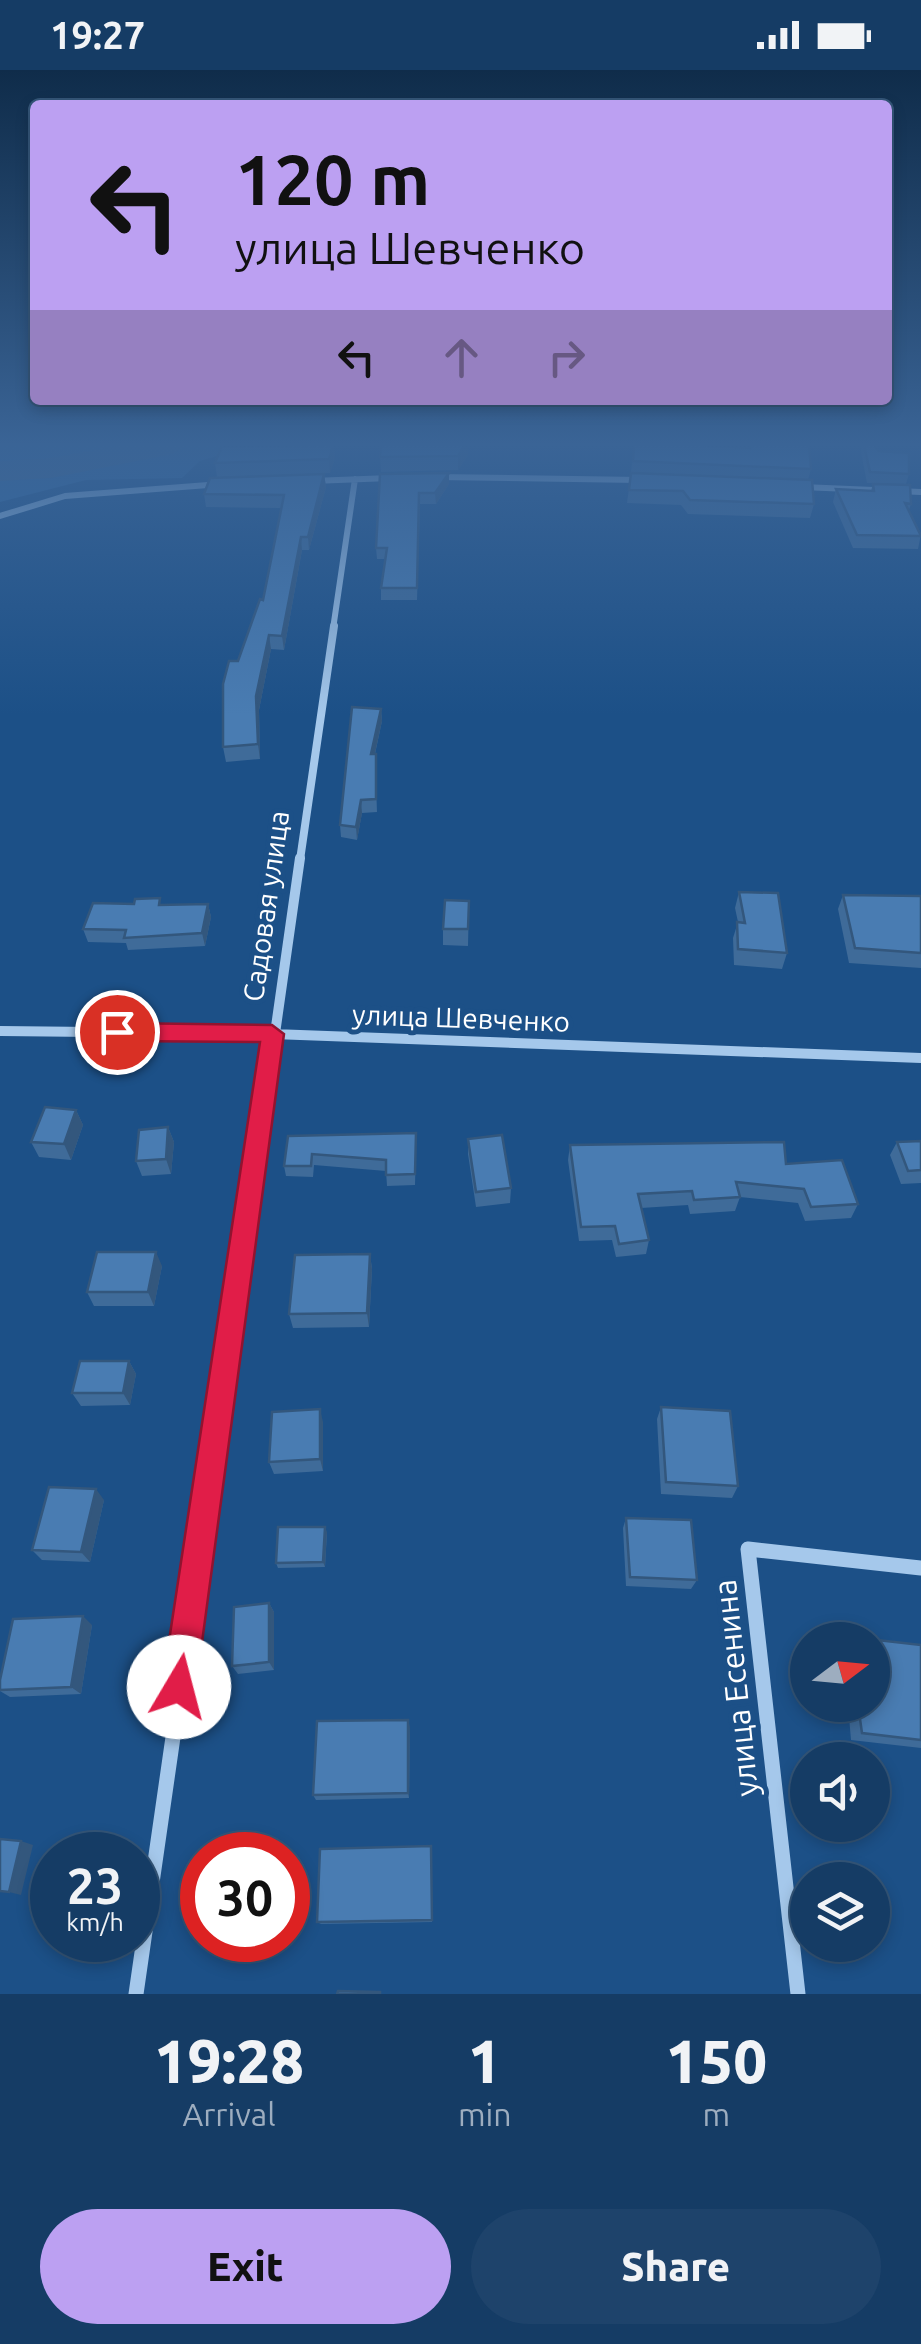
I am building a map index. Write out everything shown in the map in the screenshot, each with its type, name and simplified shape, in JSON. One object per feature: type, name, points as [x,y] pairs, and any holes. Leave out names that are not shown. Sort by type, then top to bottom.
[{"type":"street","name":"Садовая улица","points":[[136,1994],[347,535]]},
{"type":"street","name":"улица Шевченко","points":[[0,1031],[272,1034],[921,1058]]},
{"type":"street","name":"улица Есенина","points":[[798,1994],[748,1549],[921,1568]]},
{"type":"building","points":[[276,535],[309,535],[301,537],[282,636],[269,635],[256,696],[258,744],[223,747],[223,684],[229,661],[238,661],[260,599],[263,600]]},
{"type":"building","points":[[377,535],[418,535],[417,588],[381,588],[387,548],[376,548]]},
{"type":"building","points":[[352,707],[381,709],[371,754],[376,754],[376,799],[361,800],[356,827],[340,825]]},
{"type":"building","points":[[739,892],[778,893],[787,953],[738,949],[737,922],[745,923]]},
{"type":"building","points":[[843,895],[921,896],[921,953],[855,948]]},
{"type":"building","points":[[160,898],[159,905],[208,904],[202,933],[124,938],[126,930],[83,929],[93,903],[134,904],[135,899]]},
{"type":"building","points":[[445,900],[469,901],[468,929],[443,929]]},
{"type":"building","points":[[45,1107],[76,1110],[64,1144],[31,1142]]},
{"type":"building","points":[[168,1127],[166,1159],[136,1161],[139,1130]]},
{"type":"building","points":[[416,1133],[415,1174],[386,1175],[386,1160],[312,1154],[311,1166],[284,1166],[288,1136]]},
{"type":"building","points":[[502,1135],[511,1188],[476,1192],[468,1139]]},
{"type":"building","points":[[921,1141],[921,1170],[908,1171],[897,1142]]},
{"type":"building","points":[[784,1142],[786,1164],[842,1160],[858,1204],[811,1207],[804,1189],[736,1182],[740,1197],[694,1200],[692,1191],[638,1194],[649,1240],[619,1244],[615,1226],[581,1227],[570,1145]]},
{"type":"building","points":[[97,1252],[156,1252],[148,1292],[87,1292]]},
{"type":"building","points":[[370,1254],[367,1313],[289,1314],[295,1255]]},
{"type":"building","points":[[80,1361],[129,1361],[123,1393],[72,1393]]},
{"type":"building","points":[[661,1407],[730,1411],[738,1486],[666,1482]]},
{"type":"building","points":[[320,1409],[320,1459],[269,1462],[272,1412]]},
{"type":"building","points":[[49,1487],[96,1489],[81,1552],[32,1550]]},
{"type":"building","points":[[626,1518],[691,1520],[697,1580],[630,1577]]},
{"type":"building","points":[[278,1527],[325,1527],[323,1562],[276,1563]]},
{"type":"building","points":[[269,1603],[269,1662],[232,1666],[234,1607]]},
{"type":"building","points":[[83,1616],[71,1687],[0,1690],[13,1619]]},
{"type":"building","points":[[890,1641],[921,1645],[921,1740],[862,1733],[860,1722],[890,1722]]},
{"type":"building","points":[[408,1720],[408,1793],[313,1795],[317,1721]]},
{"type":"building","points":[[0,1839],[21,1841],[9,1892],[0,1891]]},
{"type":"building","points":[[431,1846],[432,1920],[317,1922],[320,1849]]},
{"type":"building","points":[[380,1992],[380,1994],[337,1994]]},
{"type":"route","points":[[117,1032],[272,1034],[179,1687]]}]
